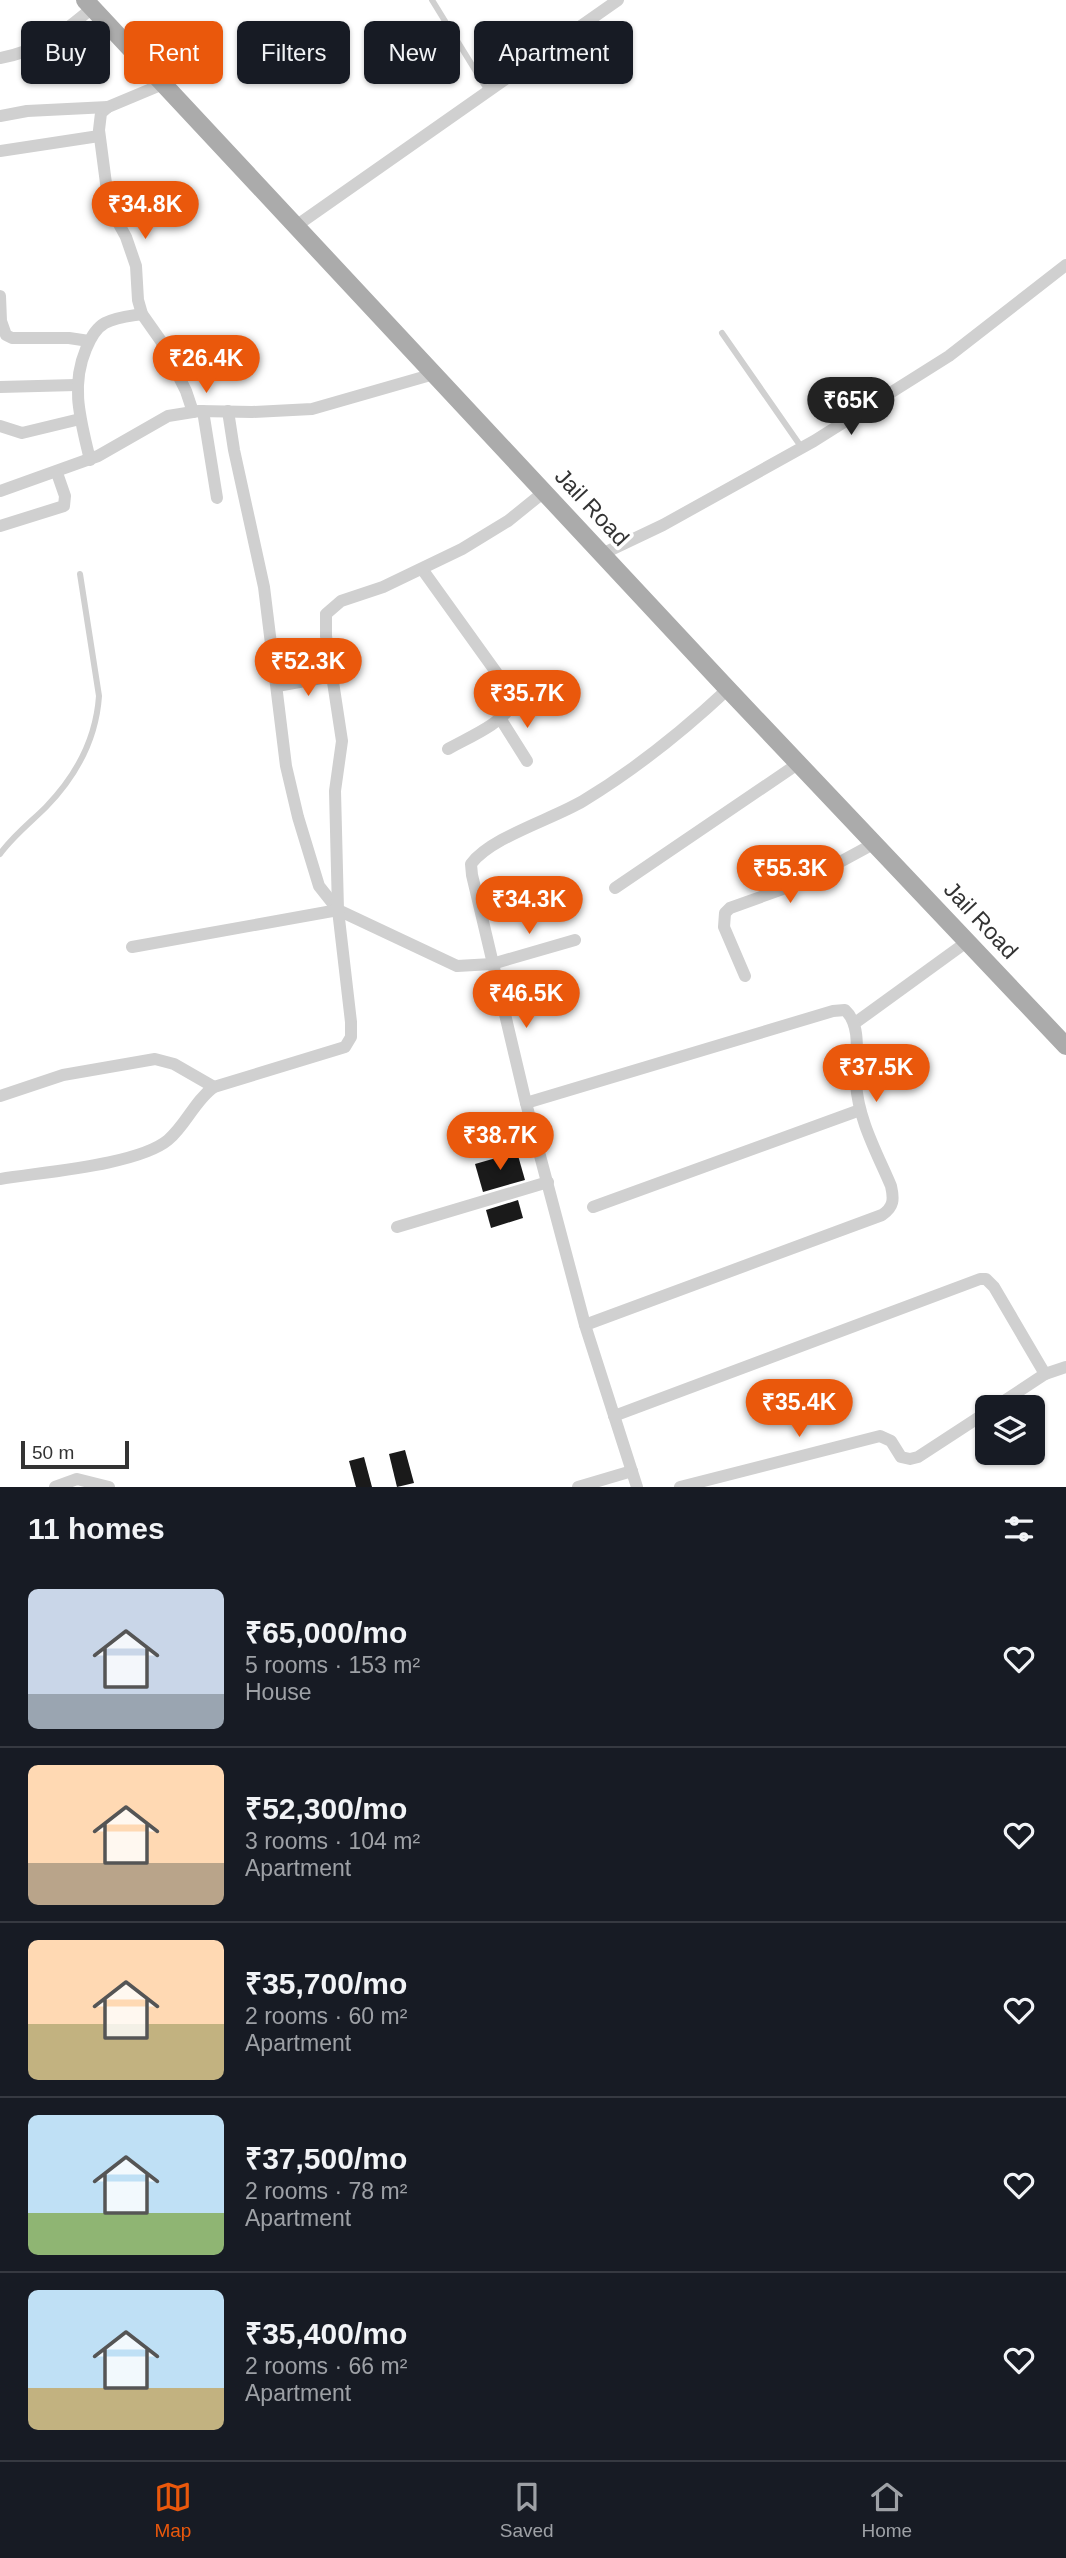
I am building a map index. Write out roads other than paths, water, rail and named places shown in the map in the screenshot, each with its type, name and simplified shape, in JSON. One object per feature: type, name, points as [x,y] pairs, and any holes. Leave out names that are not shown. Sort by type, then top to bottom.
[{"type":"main road","name":"Jail Road","points":[[88,4],[124,42]]},
{"type":"main road","name":"Jail Road","points":[[163,84],[728,689],[1066,1046]]},
{"type":"street","points":[[296,226],[618,0]]},
{"type":"street","points":[[0,58],[31,49],[55,38],[88,4]]},
{"type":"street","points":[[163,84],[108,107],[101,113],[99,135],[111,205],[136,266],[138,300],[142,314],[161,341],[198,412],[217,498]]},
{"type":"street","points":[[0,116],[27,111],[108,107]]},
{"type":"street","points":[[0,151],[99,135]]},
{"type":"street","points":[[602,554],[672,520],[802,448],[949,356],[1066,265]]},
{"type":"street","points":[[0,296],[3,336],[89,341]]},
{"type":"street","points":[[90,460],[80,419],[76,386],[80,366],[89,341],[104,324],[142,314]]},
{"type":"street","points":[[0,491],[90,460],[168,416],[198,412],[312,409],[434,374]]},
{"type":"street","points":[[0,387],[76,386]]},
{"type":"street","points":[[228,411],[264,587],[286,766],[319,886],[338,910],[446,963],[471,967],[492,964],[575,940]]},
{"type":"street","points":[[0,426],[22,433],[80,419]]},
{"type":"street","points":[[0,526],[64,506],[65,496],[57,473]]},
{"type":"street","points":[[0,1179],[145,1154],[168,1140],[214,1087],[345,1047],[351,1037],[351,1022],[338,910],[335,791],[342,741],[326,636],[326,614],[341,601],[383,587],[495,530],[544,492]]},
{"type":"street","points":[[422,569],[511,693],[513,704],[500,718],[448,749]]},
{"type":"street","points":[[277,686],[333,676]]},
{"type":"street","points":[[638,1487],[585,1325],[526,1103],[471,864],[487,848],[581,803],[622,778],[694,721],[728,689]]},
{"type":"street","points":[[500,718],[527,761]]},
{"type":"street","points":[[615,888],[799,763]]},
{"type":"street","points":[[746,976],[724,928],[725,914],[730,908],[805,881],[875,843]]},
{"type":"street","points":[[132,947],[338,910]]},
{"type":"street","points":[[855,1023],[968,942]]},
{"type":"street","points":[[526,1103],[834,1011],[845,1010],[855,1023],[860,1110],[891,1186],[894,1198],[891,1209],[882,1216],[585,1325]]},
{"type":"street","points":[[0,1096],[63,1075],[155,1059],[174,1064],[214,1087]]},
{"type":"street","points":[[593,1208],[860,1110]]},
{"type":"street","points":[[397,1227],[548,1182]]},
{"type":"street","points":[[614,1416],[986,1279],[994,1287],[1045,1374]]},
{"type":"street","points":[[1013,1395],[1045,1374],[1066,1367]]},
{"type":"street","points":[[680,1487],[880,1436],[891,1441],[901,1457],[910,1459],[918,1457],[975,1420]]},
{"type":"street","points":[[578,1487],[632,1471]]},
{"type":"street","points":[[55,1487],[77,1479],[109,1487]]},
{"type":"lane","points":[[432,0],[488,91]]},
{"type":"lane","points":[[722,333],[802,448]]},
{"type":"lane","points":[[0,854],[65,787],[81,762],[92,736],[98,715],[99,696],[80,574]]}]
